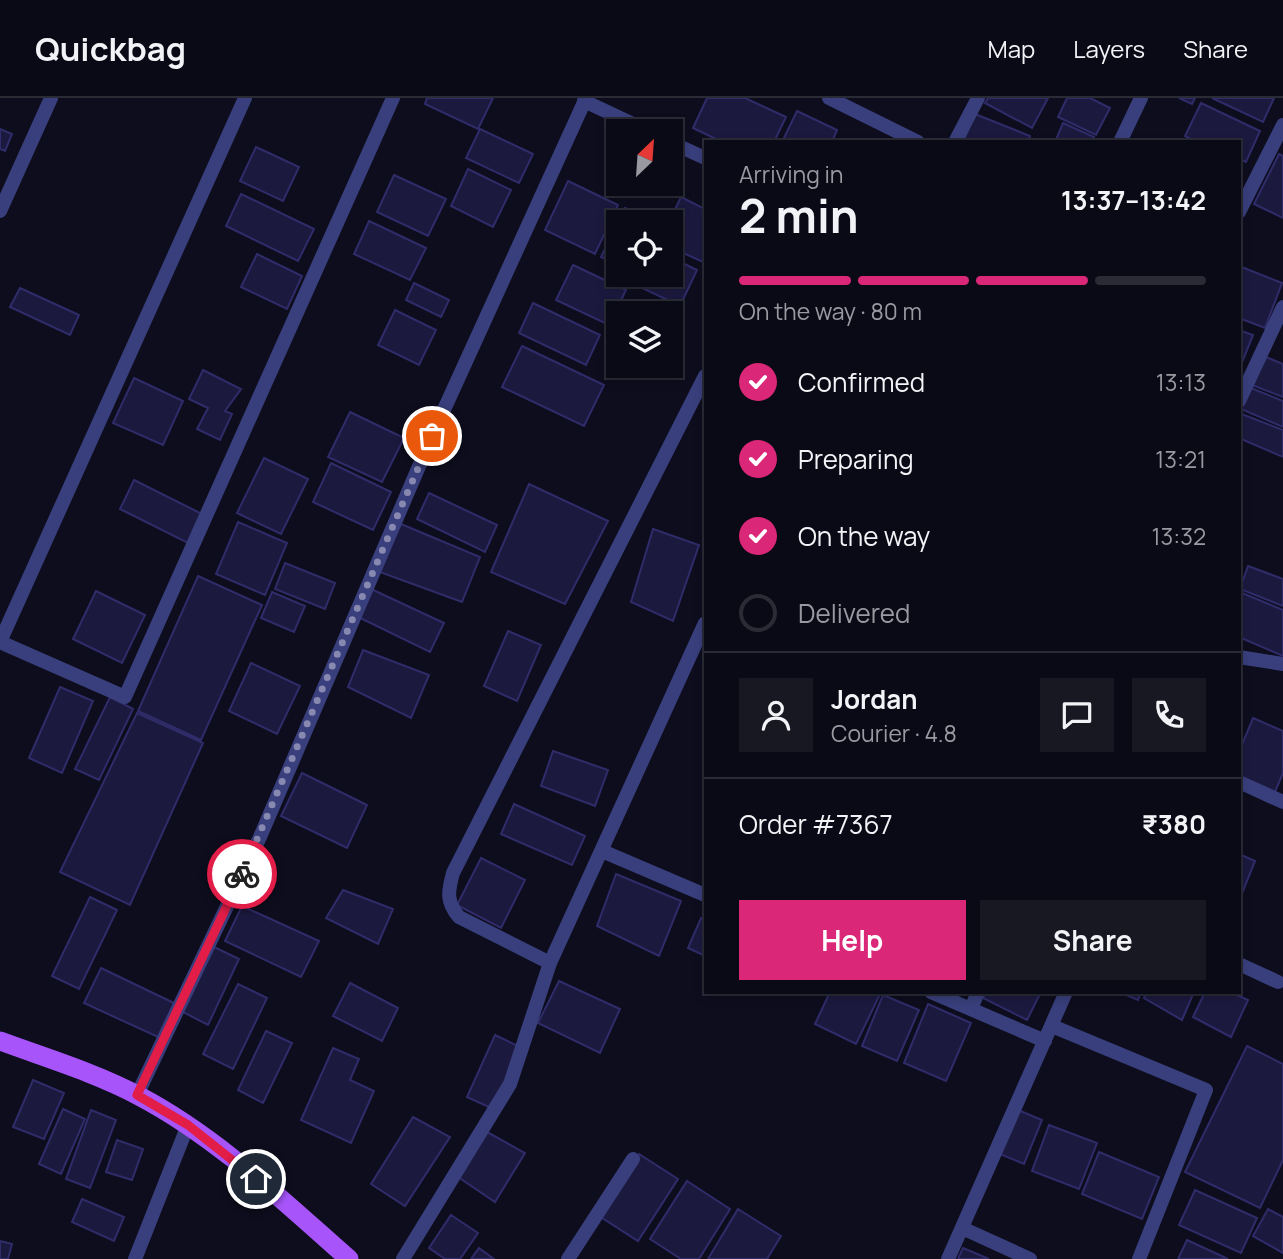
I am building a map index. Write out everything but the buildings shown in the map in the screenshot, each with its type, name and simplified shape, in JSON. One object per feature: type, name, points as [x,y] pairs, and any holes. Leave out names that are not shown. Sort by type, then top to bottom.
[{"type":"main road","points":[[0,1041],[137,1095],[188,1125],[272,1191],[349,1259]]},
{"type":"street","points":[[0,211],[51,98]]},
{"type":"street","points":[[245,98],[0,642],[125,697],[393,98]]},
{"type":"street","points":[[829,98],[914,140]]},
{"type":"street","points":[[956,140],[978,98]]},
{"type":"street","points":[[1121,140],[1141,98]]},
{"type":"street","points":[[137,1095],[260,837],[432,436],[585,100],[624,119]]},
{"type":"street","points":[[1241,208],[1283,125]]},
{"type":"street","points":[[683,148],[704,158]]},
{"type":"street","points":[[1241,397],[1283,307]]},
{"type":"street","points":[[550,963],[459,917],[450,906],[448,891],[453,873],[664,463],[704,378]]},
{"type":"street","points":[[403,1259],[510,1084],[550,963],[704,625]]},
{"type":"street","points":[[1241,657],[1283,664]]},
{"type":"street","points":[[1241,783],[1283,802]]},
{"type":"street","points":[[602,850],[704,895]]},
{"type":"street","points":[[1241,965],[1278,982]]},
{"type":"street","points":[[937,994],[1045,1041]]},
{"type":"street","points":[[971,1009],[977,994]]},
{"type":"street","points":[[948,1259],[1065,994]]},
{"type":"street","points":[[1052,1026],[1206,1090],[1139,1259]]},
{"type":"street","points":[[135,1259],[188,1125]]},
{"type":"street","points":[[568,1259],[633,1159]]},
{"type":"street","points":[[962,1228],[1030,1259]]},
{"type":"way so far","points":[[242,874],[432,436]]},
{"type":"route","points":[[242,874],[137,1095],[188,1125],[256,1179]]}]
